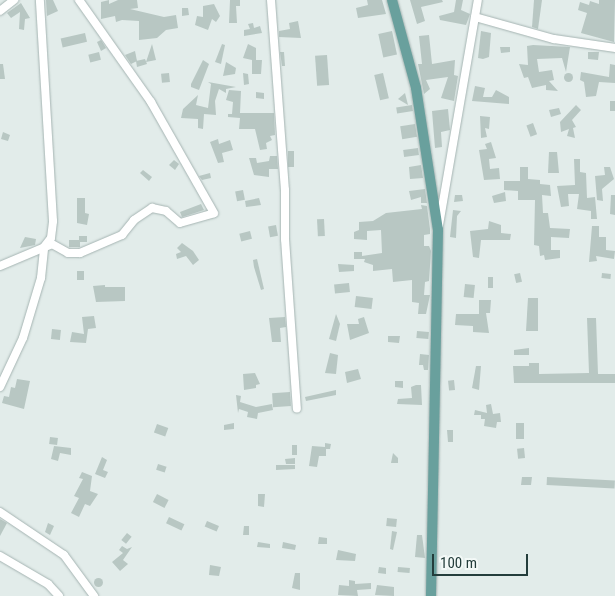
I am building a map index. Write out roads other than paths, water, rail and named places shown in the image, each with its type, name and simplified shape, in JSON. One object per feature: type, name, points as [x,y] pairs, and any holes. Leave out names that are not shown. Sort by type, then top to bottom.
[{"type":"main road","points":[[392,0],[416,88],[438,230],[431,596]]},
{"type":"street","points":[[0,11],[14,0]]},
{"type":"street","points":[[0,386],[23,338],[41,278],[44,247],[51,238],[53,221],[40,0]]},
{"type":"street","points":[[0,266],[52,244],[68,253],[80,253],[122,235],[134,220],[152,208],[166,211],[180,223],[214,213],[151,102],[79,0]]},
{"type":"street","points":[[270,0],[285,190],[285,239],[297,410]]},
{"type":"street","points":[[438,230],[478,0]]},
{"type":"street","points":[[475,17],[554,39],[615,48]]},
{"type":"street","points":[[0,512],[64,555],[94,596]]},
{"type":"street","points":[[0,556],[48,584],[59,596]]}]
